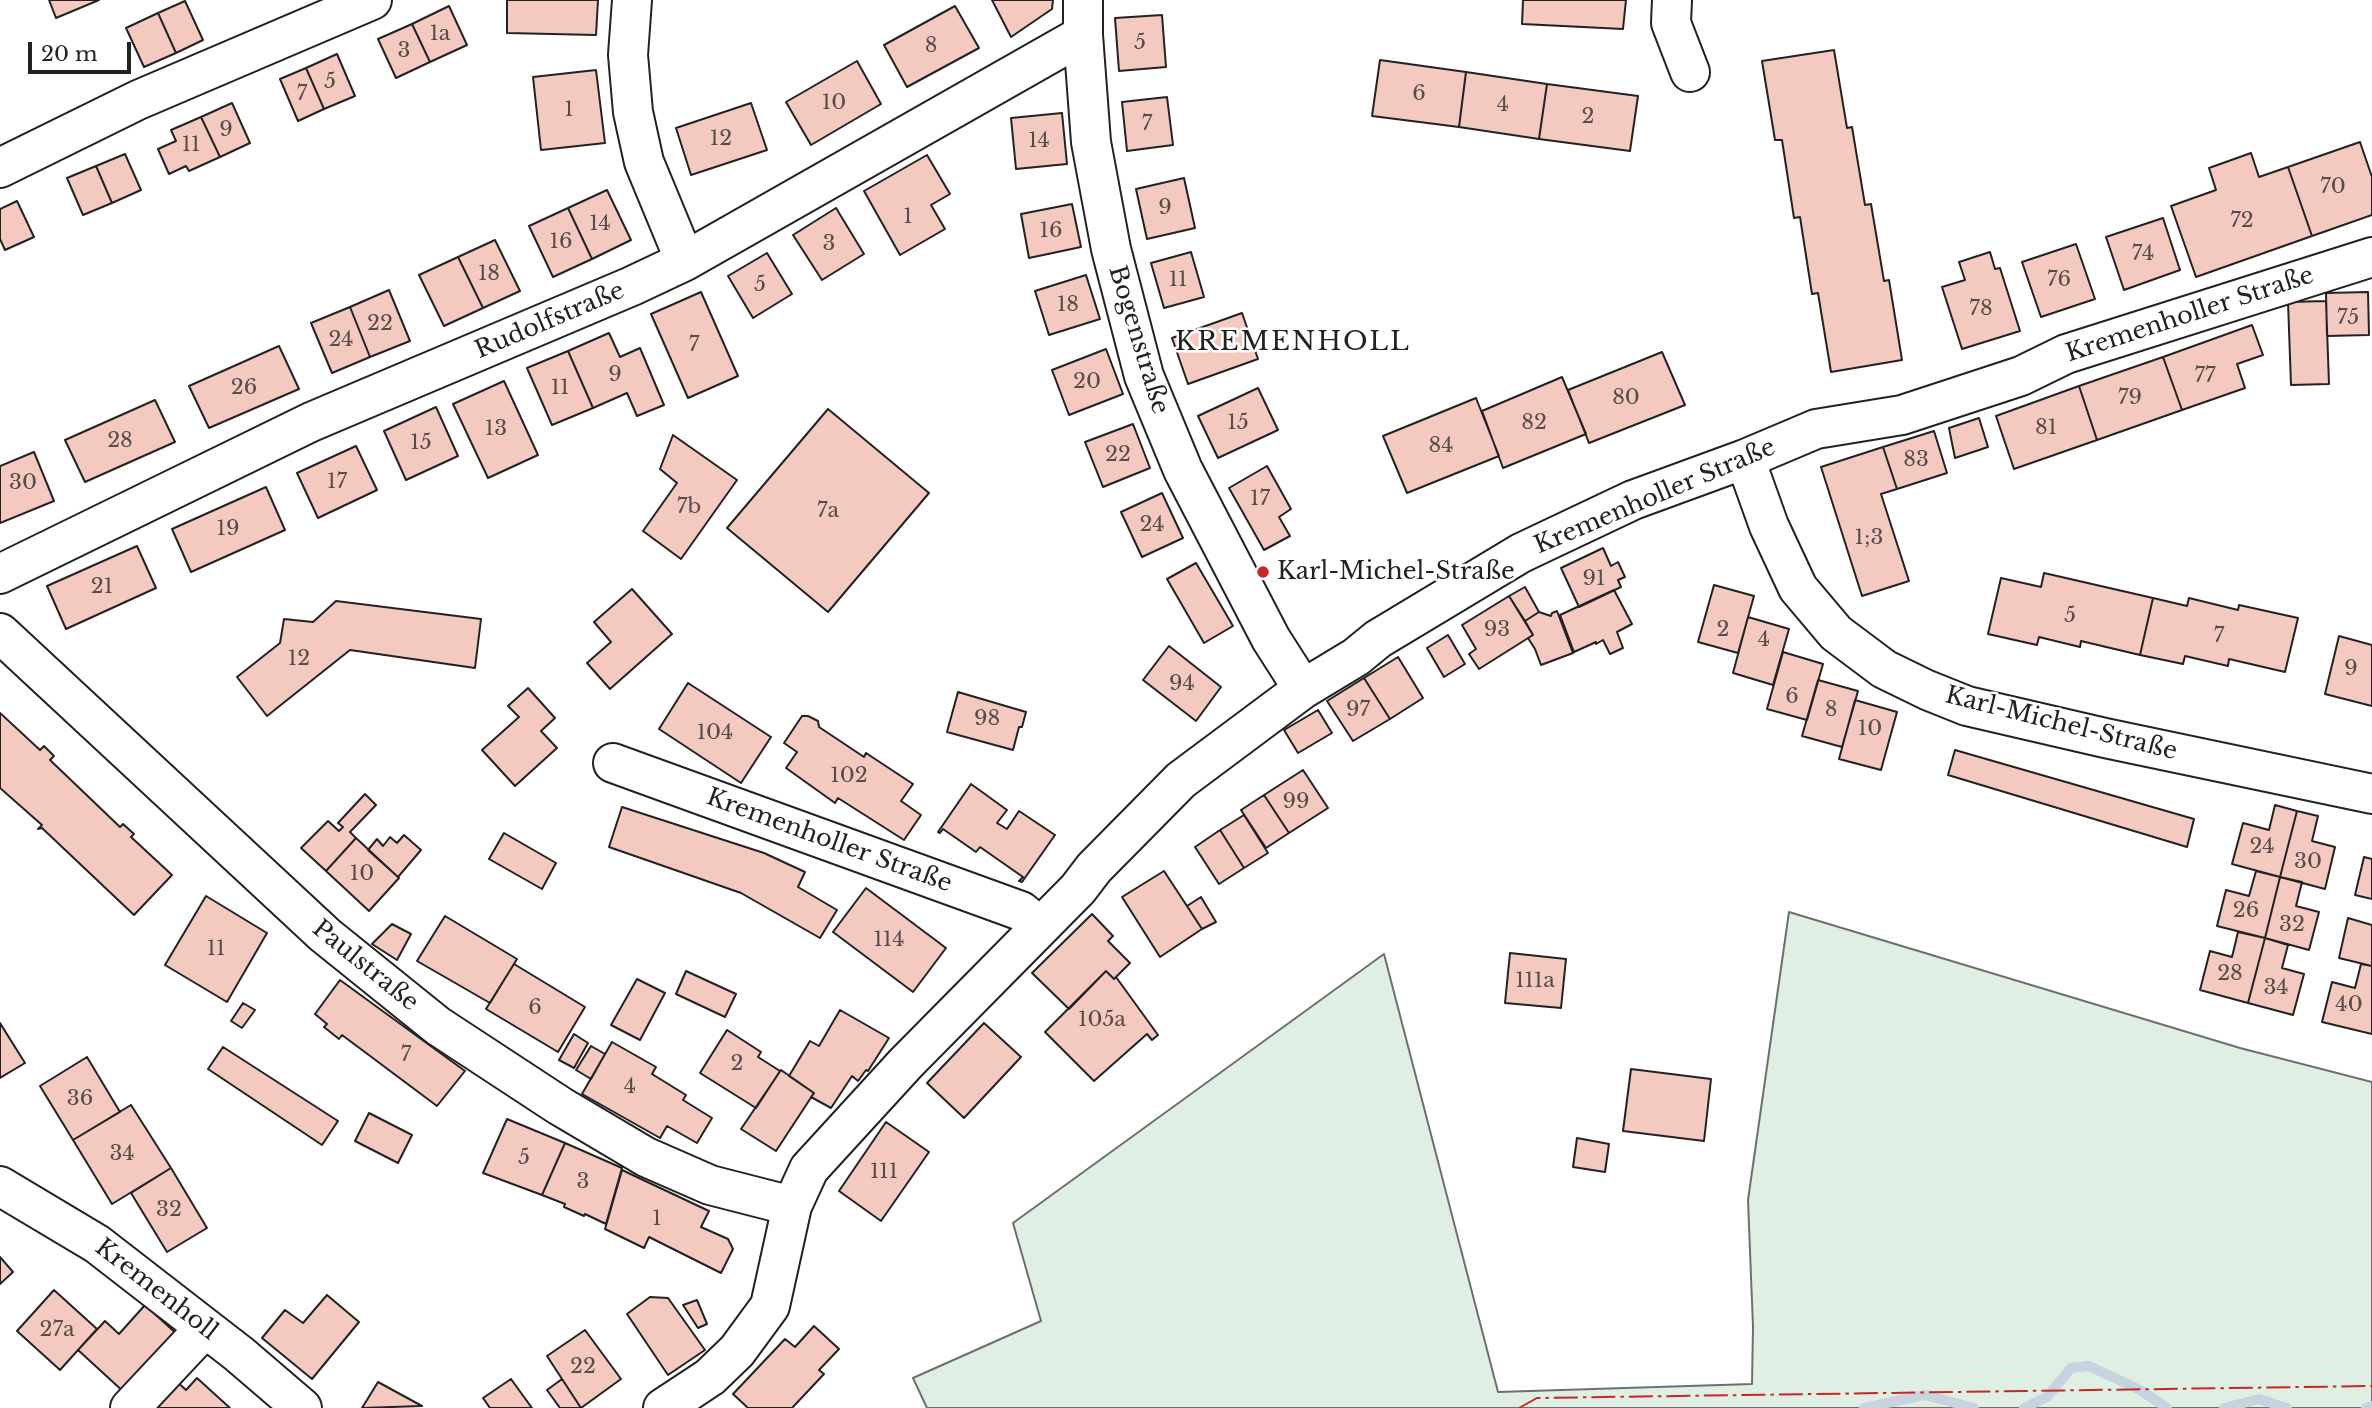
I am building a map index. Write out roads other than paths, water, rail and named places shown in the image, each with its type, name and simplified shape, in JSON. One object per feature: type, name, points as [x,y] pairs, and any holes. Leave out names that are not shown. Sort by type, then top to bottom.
[{"type":"street","points":[[0,168],[138,100],[372,0]]},
{"type":"street","points":[[632,0],[628,55],[633,112],[644,162],[685,261]]},
{"type":"street","points":[[1672,0],[1671,23],[1690,72]]},
{"type":"street","name":"Rudolfstraße","points":[[0,574],[312,422],[685,261],[1083,17]]},
{"type":"street","name":"Bogenstraße","points":[[1083,17],[1091,142],[1111,248],[1144,376],[1183,470],[1270,639],[1303,689]]},
{"type":"street","name":"Kremenholler Straße","points":[[792,1206],[809,1169],[906,1063],[1181,780],[1303,689],[1356,657],[1378,639],[1521,553],[1633,500],[1745,459],[1816,429],[1902,415],[2021,376],[2066,354],[2372,257]]},
{"type":"street","name":"Karl-Michel-Straße","points":[[1745,459],[1769,526],[1798,588],[1836,633],[1884,668],[1927,690],[1967,706],[2372,794]]},
{"type":"street","name":"Paulstraße","points":[[0,633],[325,935],[438,1026],[646,1157],[710,1185],[792,1206]]},
{"type":"street","name":"Kremenholler Straße","points":[[613,763],[1021,911],[1040,927]]},
{"type":"street","name":"Kremenholl","points":[[0,1185],[97,1244],[302,1408]]},
{"type":"street","points":[[663,1408],[710,1377],[755,1330],[769,1306],[792,1206]]},
{"type":"street","points":[[130,1408],[205,1328]]},
{"type":"waterway","points":[[2024,1408],[2047,1397],[2071,1368],[2089,1366],[2140,1390],[2167,1408]]},
{"type":"waterway","points":[[1864,1408],[1925,1395],[1974,1408]]},
{"type":"waterway","points":[[2224,1408],[2259,1399],[2287,1408]]},
{"type":"waterway","points":[[2366,1408],[2372,1406]]},
{"type":"place","name":"Karl-Michel-Straße","points":[[1263,572]]},
{"type":"district","name":"KREMENHOLL","points":[[1293,343]]}]
